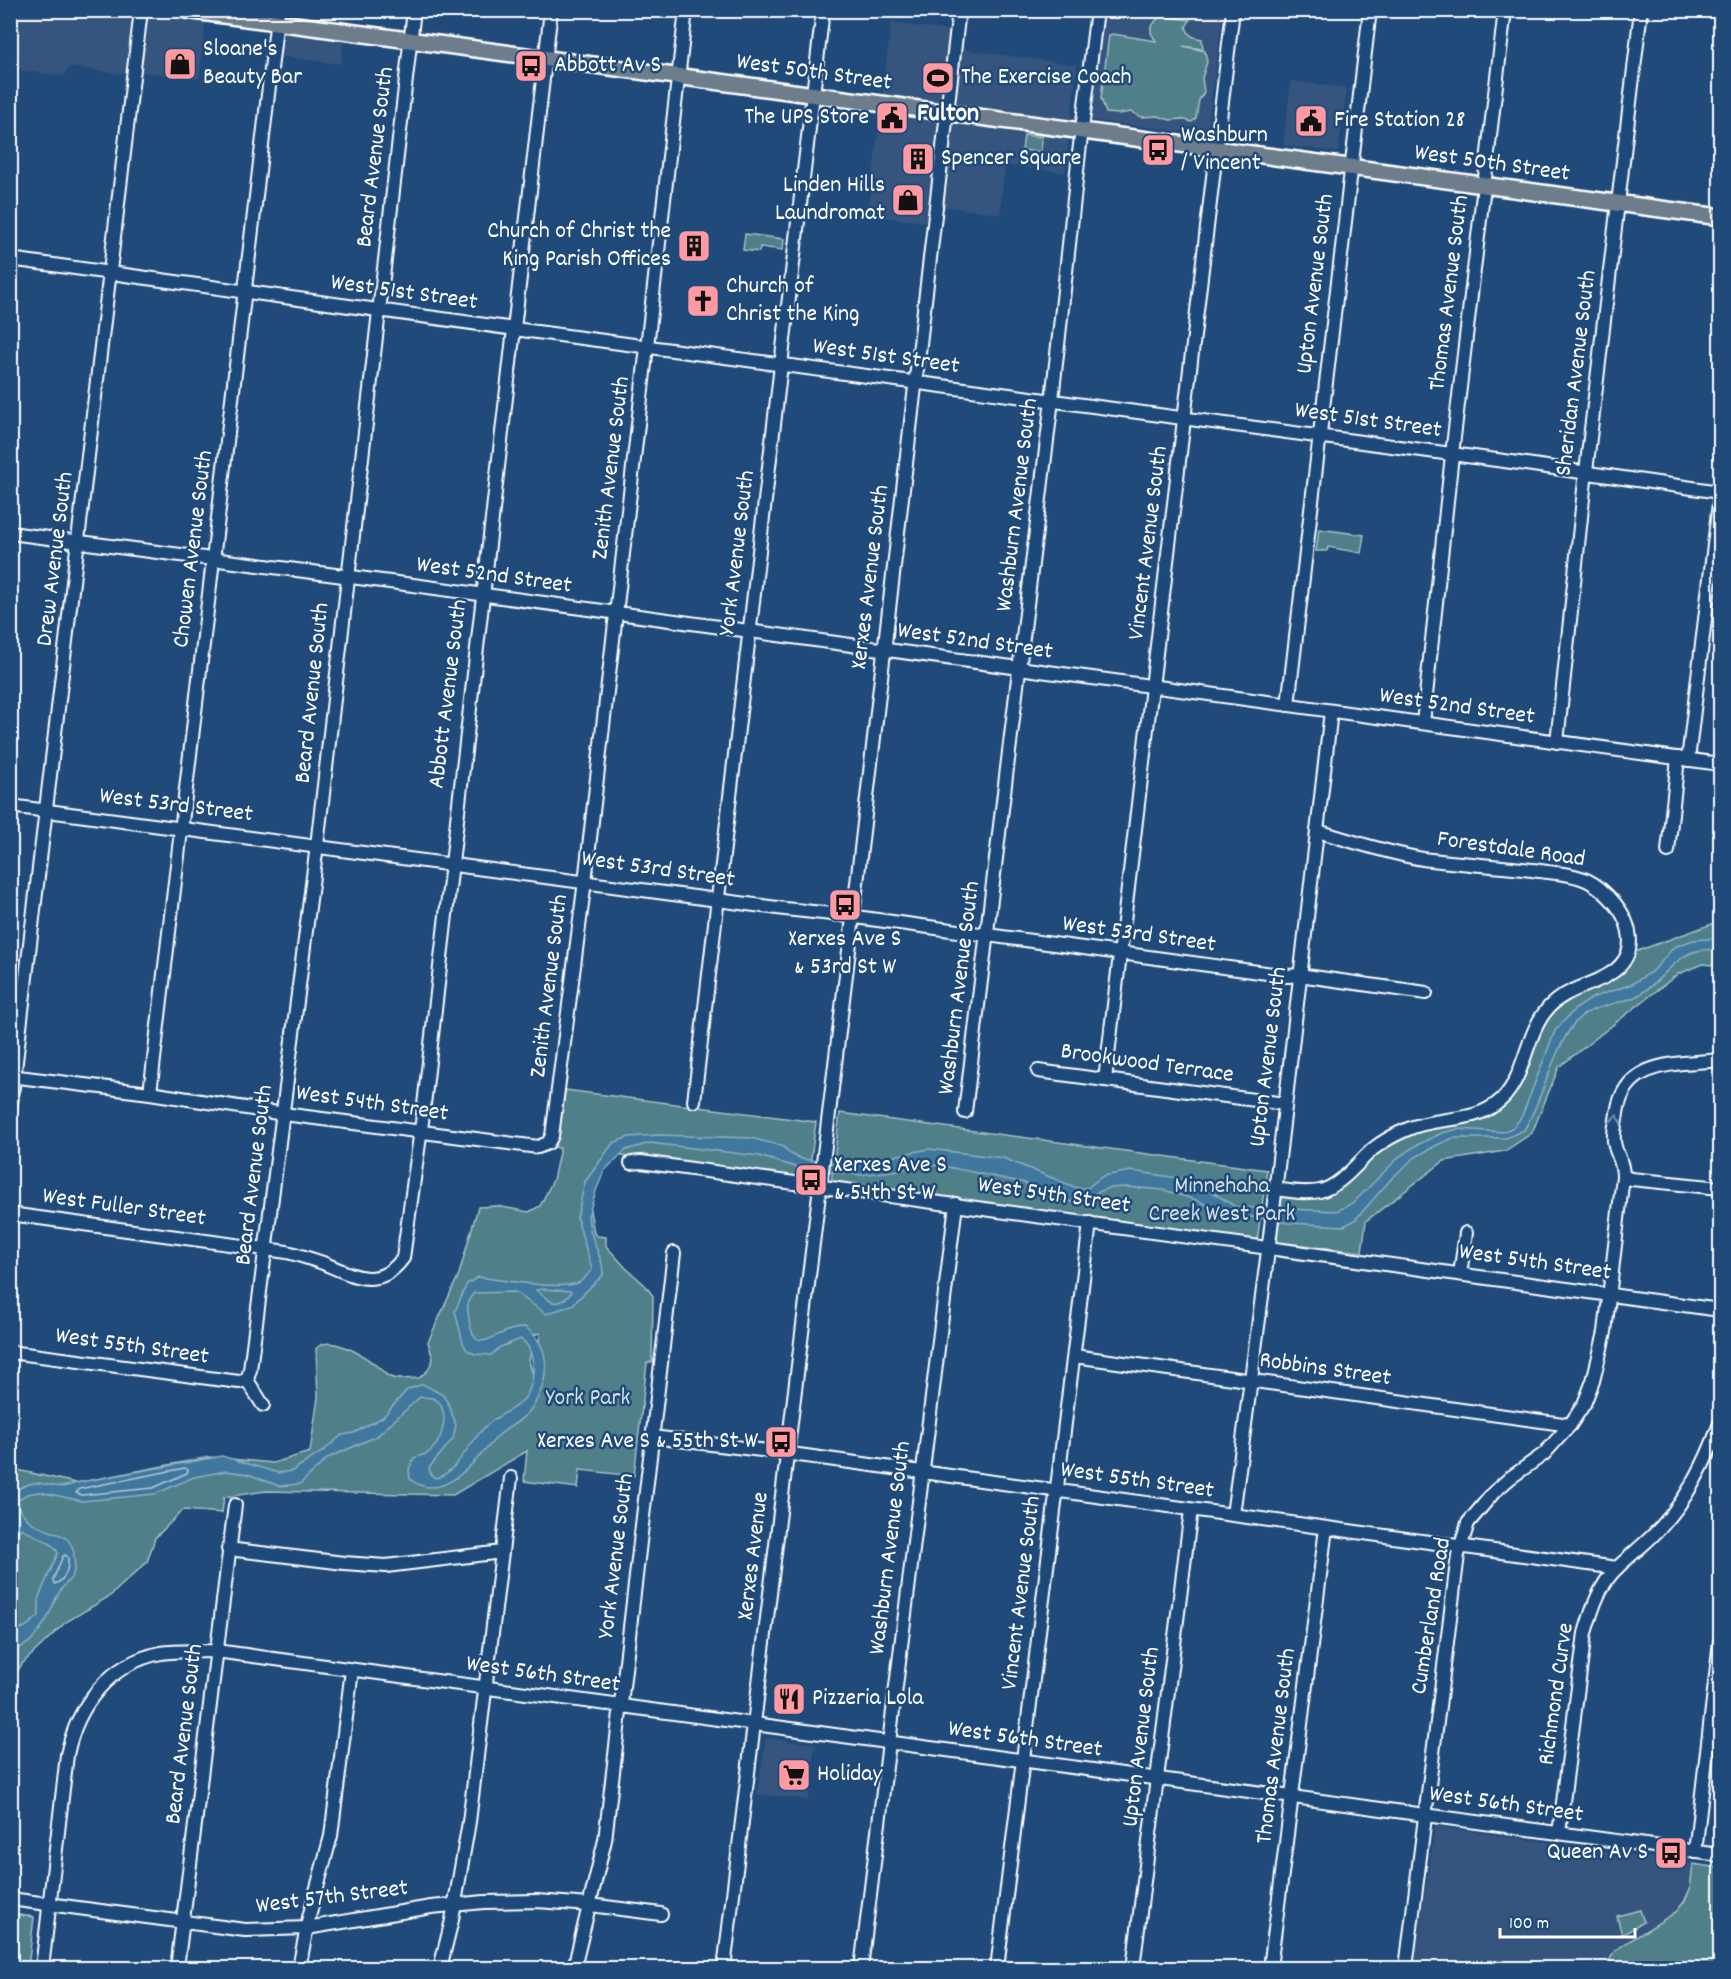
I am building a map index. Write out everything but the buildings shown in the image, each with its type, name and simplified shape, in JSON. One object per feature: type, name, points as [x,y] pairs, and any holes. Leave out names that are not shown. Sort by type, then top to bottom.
[{"type":"main road","name":"West 50th Street","points":[[186,10],[277,17],[411,40],[545,59],[1720,217]]},
{"type":"street","name":"Drew Avenue South","points":[[10,1113],[80,542],[141,10]]},
{"type":"street","name":"Beard Avenue South","points":[[248,1380],[267,1249],[317,846],[414,10]]},
{"type":"street","name":"Abbott Avenue South","points":[[419,1132],[551,10]]},
{"type":"street","name":"Zenith Avenue South","points":[[548,1143],[552,1136],[584,881],[686,10]]},
{"type":"street","name":"York Avenue South","points":[[694,1101],[823,10]]},
{"type":"street","name":"Xerxes Avenue South","points":[[823,1148],[853,916],[960,10]]},
{"type":"street","name":"Washburn Avenue South","points":[[965,1112],[1020,669],[1081,130],[1097,10]]},
{"type":"street","name":"Vincent Avenue South","points":[[1105,1080],[1233,10]]},
{"type":"street","name":"Upton Avenue South","points":[[1288,705],[1370,10]]},
{"type":"street","name":"Thomas Avenue South","points":[[1423,723],[1452,454],[1505,10]]},
{"type":"street","name":"Sheridan Avenue South","points":[[1557,741],[1641,10]]},
{"type":"street","name":"Chowen Avenue South","points":[[150,1093],[277,17]]},
{"type":"street","name":"West 51st Street","points":[[10,259],[1452,454],[1720,494]]},
{"type":"street","points":[[1668,852],[1720,494]]},
{"type":"street","name":"West 52nd Street","points":[[10,533],[750,631],[1720,764]]},
{"type":"street","name":"Upton Avenue South","points":[[1233,1515],[1271,1228],[1331,711]]},
{"type":"street","name":"West 53rd Street","points":[[10,806],[1426,993]]},
{"type":"street","name":"Forestdale Road","points":[[1274,1195],[1322,1191],[1335,1184],[1376,1147],[1410,1128],[1430,1122],[1464,1119],[1491,1108],[1503,1099],[1512,1087],[1536,1025],[1547,1009],[1560,997],[1607,976],[1618,968],[1629,947],[1630,934],[1627,921],[1609,896],[1596,885],[1580,877],[1495,865],[1421,858],[1385,851],[1317,831]]},
{"type":"street","name":"Cumberland Road","points":[[1426,1815],[1460,1546],[1468,1523],[1494,1492],[1544,1454],[1570,1425],[1584,1404],[1593,1381],[1605,1332],[1623,1176],[1621,1158],[1614,1141],[1619,1102],[1625,1088],[1651,1068],[1664,1064],[1720,1060]]},
{"type":"street","name":"Brookwood Terrace","points":[[1038,1071],[1285,1104]]},
{"type":"street","name":"West 54th Street","points":[[13,1077],[150,1093],[284,1114],[538,1147],[548,1143]]},
{"type":"street","name":"West Fuller Street","points":[[10,1214],[267,1249],[307,1257],[354,1276],[370,1278],[389,1273],[403,1257],[419,1132]]},
{"type":"street","name":"Xerxes Avenue","points":[[724,1968],[823,1148]]},
{"type":"street","name":"West 54th Street","points":[[631,1163],[642,1162],[956,1204],[1720,1310]]},
{"type":"street","points":[[1623,1176],[1631,1179],[1720,1188]]},
{"type":"street","name":"Washburn Avenue South","points":[[861,1968],[956,1204]]},
{"type":"street","name":"Vincent Avenue South","points":[[997,1968],[1090,1223]]},
{"type":"street","points":[[1460,1274],[1466,1233]]},
{"type":"street","name":"York Avenue South","points":[[574,1968],[605,1840],[674,1253]]},
{"type":"street","name":"West 55th Street","points":[[10,1352],[239,1383],[248,1380]]},
{"type":"street","name":"Robbins Street","points":[[1074,1356],[1570,1425]]},
{"type":"street","points":[[248,1380],[263,1405]]},
{"type":"street","name":"Richmond Curve","points":[[1559,1833],[1585,1633],[1592,1610],[1602,1589],[1617,1568],[1661,1528],[1681,1502],[1704,1463],[1720,1424]]},
{"type":"street","name":"West 55th Street","points":[[652,1437],[853,1462],[1056,1492],[1617,1568]]},
{"type":"street","points":[[440,1968],[469,1822],[511,1478]]},
{"type":"street","name":"Beard Avenue South","points":[[177,1968],[235,1505]]},
{"type":"street","name":"Upton Avenue South","points":[[1133,1968],[1191,1510]]},
{"type":"street","name":"Thomas Avenue South","points":[[1270,1968],[1326,1528]]},
{"type":"street","points":[[228,1549],[386,1566],[502,1552]]},
{"type":"street","points":[[1695,1852],[1720,1641]]},
{"type":"street","points":[[42,1968],[69,1745],[79,1716],[90,1698],[104,1682],[139,1660],[159,1653],[216,1652]]},
{"type":"street","name":"West 56th Street","points":[[216,1652],[1720,1855]]},
{"type":"street","points":[[299,1968],[334,1815],[352,1670]]},
{"type":"street","points":[[1406,1968],[1426,1815]]},
{"type":"street","name":"West 57th Street","points":[[10,1899],[245,1930],[307,1928],[389,1913],[454,1905],[537,1901],[661,1914]]},
{"type":"shaded area","points":[[11,11],[207,11],[199,79],[145,72],[121,74],[69,67],[64,76],[11,69]]},
{"type":"shaded area","points":[[1105,11],[1223,11],[1207,135],[1091,120]]},
{"type":"shaded area","points":[[891,23],[946,30],[967,50],[1077,65],[1065,173],[1005,165],[1000,214],[949,207],[923,222],[868,215]]},
{"type":"shaded area","points":[[285,31],[343,39],[341,64],[278,56],[281,37]]},
{"type":"shaded area","points":[[1291,81],[1347,88],[1338,152],[1283,145]]},
{"type":"shaded area","points":[[766,1738],[815,1744],[808,1800],[757,1794]]},
{"type":"shaded area","points":[[1435,1826],[1693,1864],[1690,1889],[1676,1913],[1615,1950],[1607,1968],[1414,1968]]},
{"type":"green space","points":[[1163,16],[1190,20],[1186,27],[1188,32],[1193,37],[1202,39],[1203,49],[1183,46],[1205,51],[1207,62],[1202,78],[1204,92],[1199,100],[1196,118],[1192,122],[1181,119],[1170,120],[1158,116],[1141,117],[1131,112],[1106,113],[1101,98],[1109,35],[1156,41],[1151,33],[1151,27],[1158,18]]},
{"type":"green space","points":[[1024,135],[1042,137],[1041,152],[1022,150]]},
{"type":"green space","points":[[745,234],[784,239],[783,250],[760,247],[759,252],[743,250]]},
{"type":"green space","points":[[1319,529],[1364,535],[1361,553],[1328,547],[1327,551],[1316,551]]},
{"type":"green space","name":"Minnehaha Creek West Park","points":[[1720,921],[1720,966],[1703,964],[1678,974],[1559,1067],[1532,1133],[1505,1151],[1444,1161],[1366,1221],[1362,1252],[1278,1242],[1282,1197],[1322,1191],[1376,1147],[1503,1099],[1536,1025],[1578,988],[1632,953]]},
{"type":"green space","name":"York Park","points":[[565,1090],[816,1122],[808,1180],[606,1154],[585,1182],[594,1233],[597,1236],[606,1237],[606,1246],[653,1296],[652,1362],[647,1363],[634,1476],[580,1470],[578,1488],[524,1481],[527,1451],[453,1495],[266,1491],[224,1497],[222,1513],[183,1510],[155,1538],[147,1562],[110,1596],[66,1622],[22,1664],[11,1681],[11,1466],[13,1469],[76,1483],[209,1457],[273,1463],[310,1452],[318,1397],[316,1349],[322,1344],[338,1345],[366,1358],[390,1377],[419,1378],[428,1370],[433,1359],[428,1342],[459,1274],[478,1207],[497,1206],[529,1212],[540,1206],[553,1180],[560,1148],[551,1147],[559,1135]],"holes":[[[540,1333],[535,1378],[529,1361],[534,1335]]]},
{"type":"green space","name":"Minnehaha Creek West Park","points":[[840,1113],[1267,1170],[1257,1242],[831,1183]]},
{"type":"green space","points":[[1693,1864],[1720,1868],[1720,1968],[1607,1968],[1615,1950],[1676,1912],[1690,1889]]},
{"type":"green space","points":[[1640,1910],[1644,1922],[1622,1935],[1617,1916]]},
{"type":"green space","points":[[11,1914],[34,1917],[28,1968],[11,1968]]},
{"type":"water","points":[[1720,938],[1720,950],[1693,952],[1677,961],[1643,993],[1593,1010],[1579,1018],[1558,1050],[1524,1130],[1506,1138],[1453,1138],[1437,1145],[1414,1158],[1393,1177],[1355,1220],[1344,1226],[1289,1223],[1253,1217],[1231,1218],[1199,1201],[1164,1190],[1108,1188],[1075,1202],[1061,1200],[1025,1183],[938,1165],[861,1175],[799,1168],[759,1156],[650,1143],[626,1150],[605,1170],[588,1216],[603,1275],[572,1305],[546,1314],[515,1292],[474,1293],[468,1302],[471,1329],[477,1339],[486,1340],[507,1331],[525,1327],[541,1345],[546,1366],[542,1388],[528,1413],[499,1435],[460,1475],[448,1483],[435,1487],[423,1486],[410,1479],[409,1469],[414,1458],[433,1449],[444,1422],[439,1402],[433,1398],[420,1397],[377,1436],[328,1458],[300,1484],[279,1486],[248,1474],[226,1471],[194,1477],[155,1494],[82,1501],[40,1492],[27,1494],[18,1500],[21,1511],[32,1523],[68,1540],[72,1547],[74,1572],[60,1590],[47,1619],[35,1636],[22,1647],[11,1649],[10,1631],[24,1628],[39,1616],[39,1597],[58,1553],[51,1544],[22,1528],[16,1533],[11,1529],[11,1493],[27,1485],[38,1483],[65,1486],[222,1456],[278,1473],[292,1471],[322,1452],[342,1435],[354,1433],[383,1417],[407,1390],[423,1384],[443,1395],[456,1425],[453,1439],[429,1468],[431,1475],[435,1478],[450,1470],[486,1426],[524,1399],[533,1377],[530,1351],[521,1339],[500,1347],[491,1355],[475,1354],[467,1350],[455,1311],[467,1284],[478,1277],[558,1285],[578,1283],[584,1279],[592,1269],[577,1218],[585,1182],[613,1143],[629,1137],[659,1135],[751,1138],[782,1146],[791,1154],[802,1159],[847,1165],[873,1162],[929,1149],[1003,1158],[1077,1188],[1087,1188],[1103,1176],[1131,1171],[1184,1179],[1204,1187],[1236,1207],[1337,1211],[1354,1202],[1400,1156],[1442,1133],[1458,1129],[1503,1132],[1514,1127],[1522,1116],[1555,1031],[1574,1010],[1594,997],[1632,984],[1654,970],[1674,947],[1693,940]],"holes":[[[536,1290],[570,1291],[571,1293],[566,1298],[557,1303]]]},
{"type":"place","name":"Sloane's Beauty Bar","points":[[180,64]]},
{"type":"place","name":"Abbott Av S","points":[[531,66]]},
{"type":"place","name":"The Exercise Coach","points":[[938,78]]},
{"type":"place","name":"The UPS Store","points":[[892,118]]},
{"type":"place","name":"Fire Station 28","points":[[1311,121]]},
{"type":"place","name":"Washburn / Vincent","points":[[1158,150]]},
{"type":"place","name":"Spencer Square","points":[[918,159]]},
{"type":"place","name":"Linden Hills Laundromat","points":[[908,200]]},
{"type":"place","name":"Church of Christ the King Parish Offices","points":[[694,246]]},
{"type":"place","name":"Church of Christ the King","points":[[703,301]]},
{"type":"place","name":"Xerxes Ave S & 53rd St W","points":[[845,905]]},
{"type":"place","name":"Xerxes Ave S & 54th St W","points":[[811,1180]]},
{"type":"place","name":"Xerxes Ave S & 55th St W","points":[[781,1442]]},
{"type":"place","name":"Pizzeria Lola","points":[[789,1699]]},
{"type":"place","name":"Holiday","points":[[794,1775]]},
{"type":"place","name":"Queen Av S","points":[[1671,1853]]},
{"type":"district","name":"Fulton","points":[[948,114]]}]
